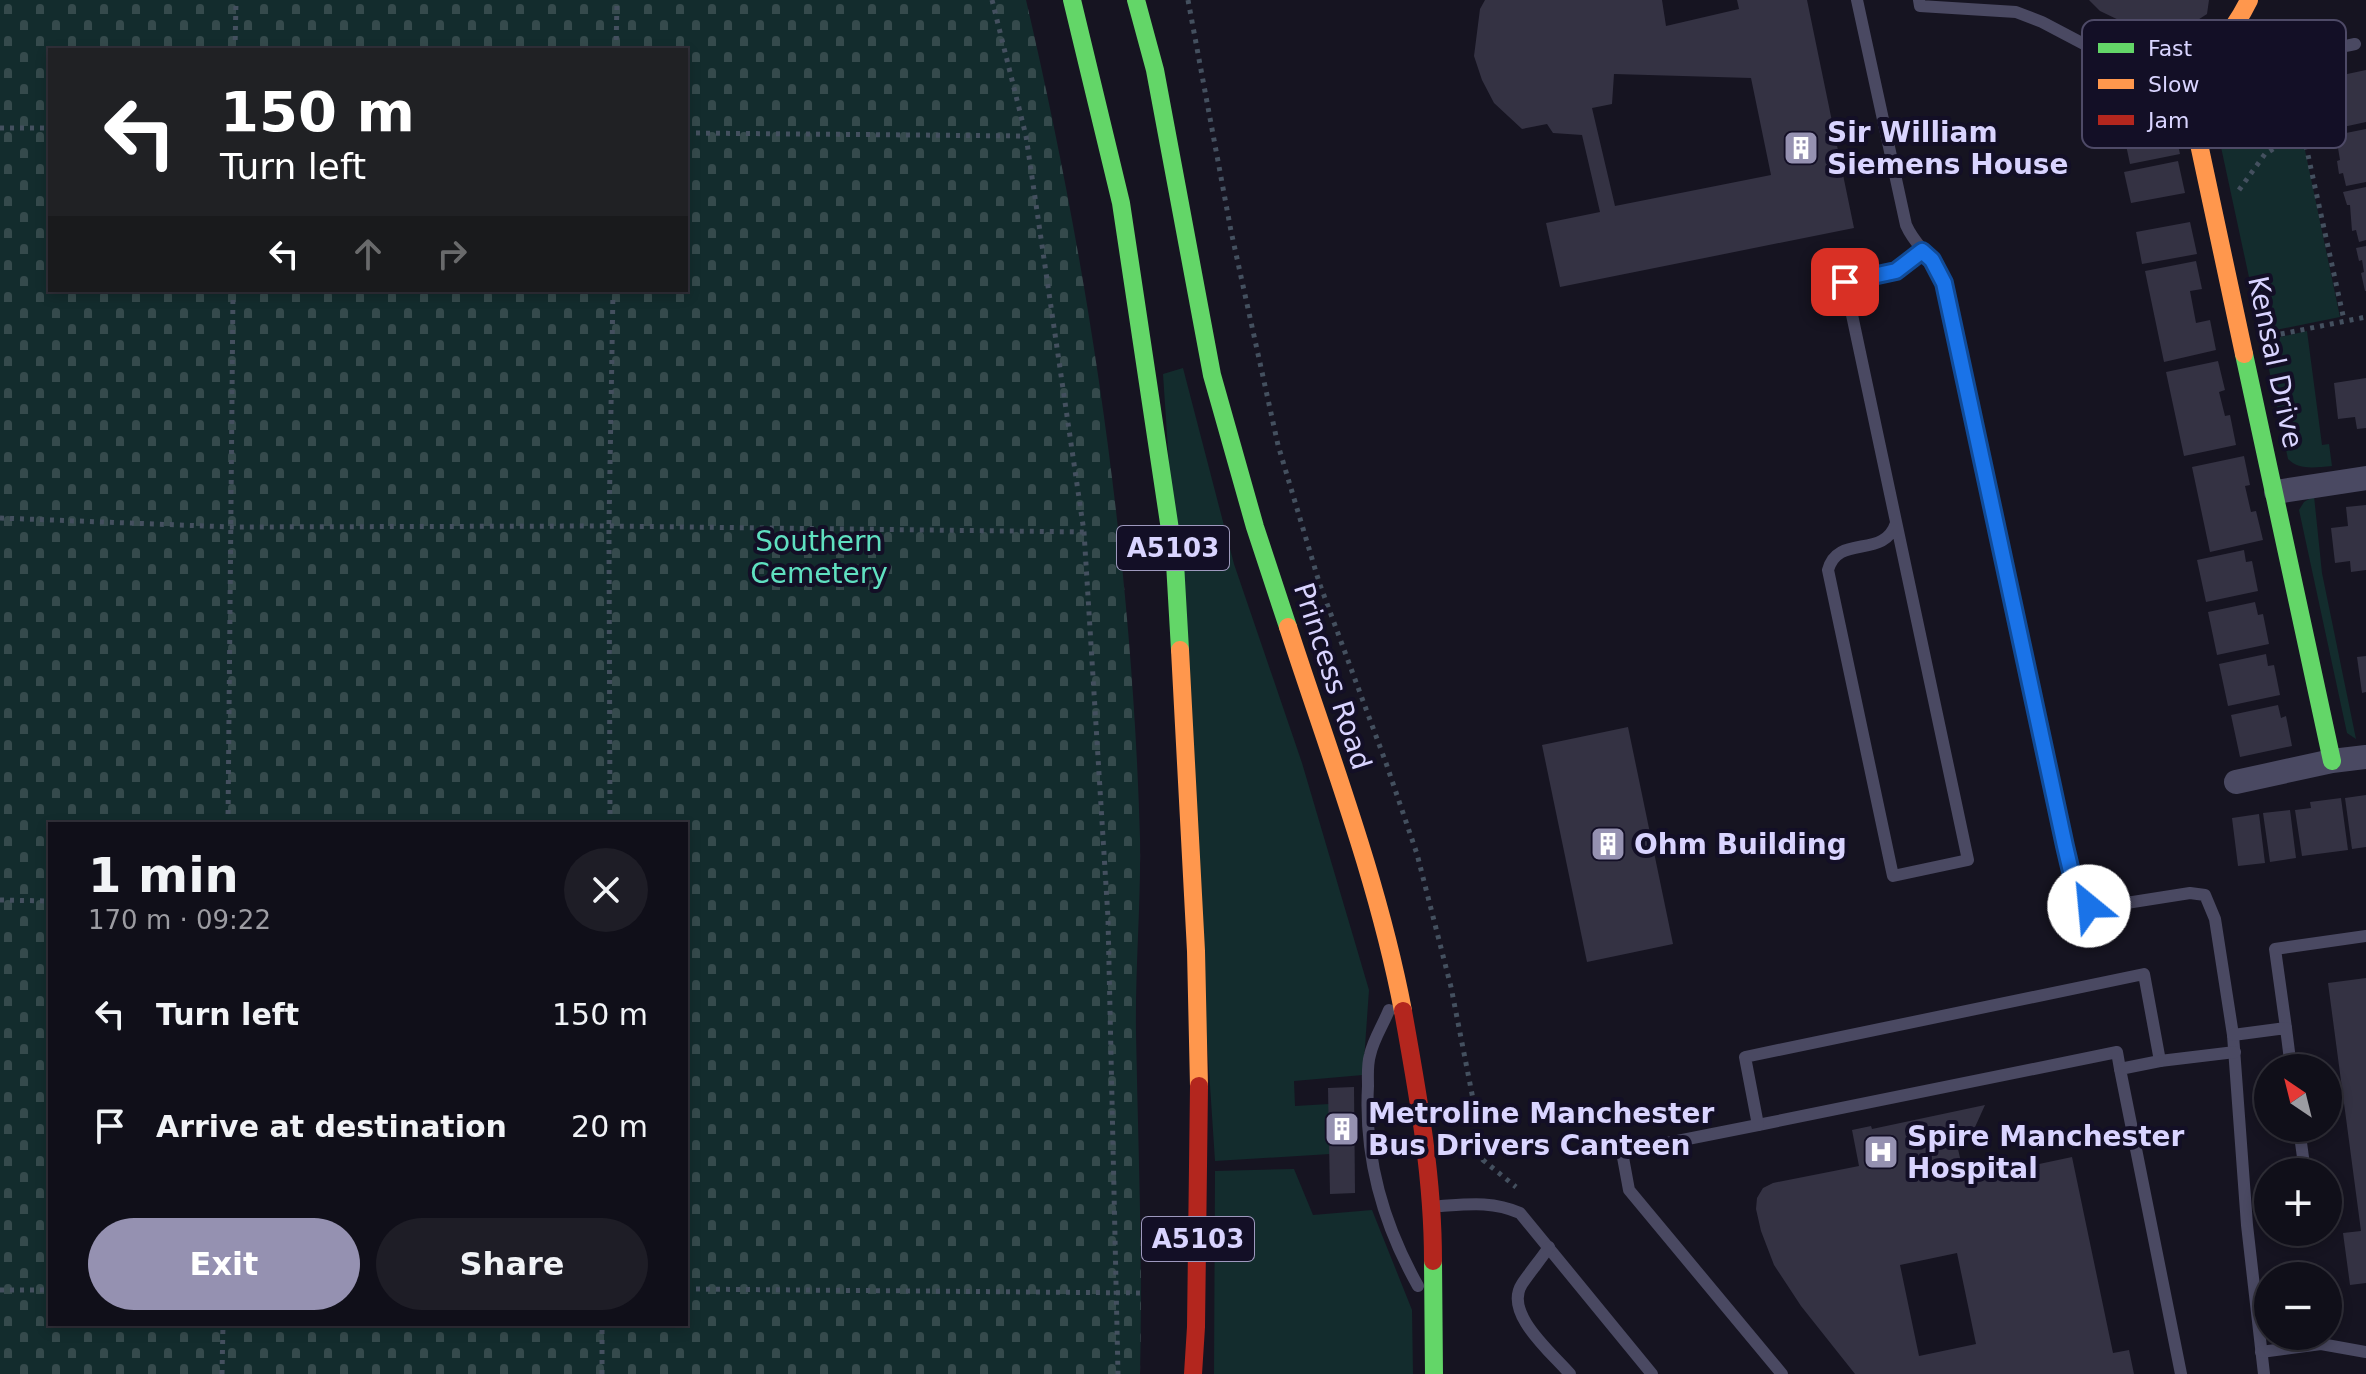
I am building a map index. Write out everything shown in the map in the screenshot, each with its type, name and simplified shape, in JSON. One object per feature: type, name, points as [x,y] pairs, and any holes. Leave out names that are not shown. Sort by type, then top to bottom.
[{"type":"main road","name":"A5103","points":[[1072,0],[1121,203],[1175,563],[1196,967],[1199,1164],[1193,1374]]},
{"type":"main road","name":"Princess Road","points":[[1136,0],[1155,70],[1212,375],[1255,527],[1366,865],[1398,989],[1424,1126],[1433,1206],[1434,1374]]},
{"type":"main road","points":[[2240,20],[2249,0]]},
{"type":"main road","name":"Kensal Drive","points":[[2201,148],[2332,761]]},
{"type":"street","points":[[2276,492],[2366,478]]},
{"type":"street","points":[[2236,782],[2332,761],[2366,757]]},
{"type":"lane","points":[[1857,0],[1906,225],[1913,241],[1932,260],[1944,283],[1950,306],[2077,897],[2089,906],[2101,907],[2173,893],[2205,895],[2215,919],[2235,1052],[2247,1225],[2264,1374]]},
{"type":"lane","points":[[1919,0],[1920,6],[2016,12],[2082,43]]},
{"type":"lane","points":[[2346,46],[2355,44]]},
{"type":"lane","points":[[1896,523],[1889,538],[1845,550],[1836,555],[1828,570],[1893,876],[1968,860],[1845,282],[1896,271],[1922,251]]},
{"type":"lane","points":[[2289,1054],[2275,949],[2366,936]]},
{"type":"lane","points":[[1758,1125],[1745,1057],[2144,974],[2160,1061]]},
{"type":"lane","points":[[1398,989],[1370,1054],[1367,1105],[1369,1148],[1373,1177],[1393,1232],[1409,1270],[1434,1314]]},
{"type":"lane","points":[[2233,1035],[2286,1028]]},
{"type":"lane","points":[[1782,1374],[1629,1190],[1622,1152],[2117,1052],[2181,1374]]},
{"type":"lane","points":[[2120,1069],[2235,1052]]},
{"type":"lane","points":[[1433,1206],[1475,1203],[1504,1206],[1520,1213],[1652,1374]]},
{"type":"lane","points":[[1549,1247],[1522,1283],[1517,1299],[1519,1313],[1570,1374]]},
{"type":"lane","points":[[2261,1352],[2321,1344],[2366,1352]]},
{"type":"path","points":[[235,48],[236,0]]},
{"type":"path","points":[[616,48],[617,0]]},
{"type":"path","points":[[992,0],[1026,136],[1084,532],[1108,918],[1118,1374]]},
{"type":"path","points":[[1188,0],[1231,231],[1278,445],[1319,582],[1417,854],[1451,987],[1473,1099],[1472,1122],[1483,1160],[1527,1197]]},
{"type":"path","points":[[0,128],[48,128]]},
{"type":"path","points":[[688,133],[1026,136]]},
{"type":"path","points":[[2212,198],[2237,192],[2273,148]]},
{"type":"path","points":[[2307,148],[2344,320]]},
{"type":"path","points":[[228,822],[233,292]]},
{"type":"path","points":[[610,822],[609,526],[613,292]]},
{"type":"path","points":[[2243,341],[2366,317]]},
{"type":"path","points":[[0,518],[231,527],[609,526],[1084,532]]},
{"type":"path","points":[[0,900],[48,901]]},
{"type":"path","points":[[688,1289],[1146,1293]]},
{"type":"path","points":[[0,1290],[48,1290]]},
{"type":"path","points":[[222,1374],[223,1326]]},
{"type":"path","points":[[602,1326],[602,1374]]},
{"type":"green space","name":"Southern Cemetery","points":[[0,0],[1026,0],[1070,207],[1088,312],[1104,416],[1128,627],[1140,839],[1136,1010],[1141,1246],[1140,1374],[0,1374]]},
{"type":"green space","points":[[2221,148],[2305,148],[2340,317],[2261,333]]},
{"type":"green space","points":[[2307,331],[2322,445],[2329,444],[2332,466],[2303,467],[2288,459],[2263,341]]},
{"type":"green space","points":[[1183,368],[1234,564],[1302,763],[1369,990],[1363,1075],[1294,1081],[1295,1106],[1329,1104],[1330,1154],[1215,1161],[1163,374]]},
{"type":"green space","points":[[2314,496],[2322,573],[2356,739],[2347,733],[2299,510],[2304,502]]},
{"type":"green space","points":[[1294,1169],[1313,1215],[1372,1210],[1412,1310],[1413,1374],[1214,1374],[1215,1171]]},
{"type":"building","name":"Sir William Siemens House","points":[[1485,0],[1662,0],[1666,26],[1739,9],[1737,0],[1807,0],[1854,228],[1560,287],[1546,223],[1600,212],[1582,135],[1553,133],[1547,124],[1522,129],[1494,103],[1474,56],[1480,9]],"holes":[[[1614,74],[1751,78],[1771,175],[1615,206],[1592,108],[1612,104]]]},
{"type":"building","points":[[2089,0],[2209,0],[2207,14],[2198,20],[2119,20],[2100,11]]},
{"type":"building","points":[[2366,70],[2366,122],[2346,126],[2346,74]]},
{"type":"building","points":[[2366,129],[2366,182],[2346,186],[2343,173],[2339,174],[2337,161],[2340,160],[2338,148],[2346,148],[2346,133]]},
{"type":"building","points":[[2127,148],[2179,148],[2180,154],[2130,164]]},
{"type":"building","points":[[2178,161],[2185,193],[2131,203],[2124,172]]},
{"type":"building","points":[[2366,187],[2366,240],[2359,242],[2356,230],[2352,231],[2350,205],[2347,205],[2343,192]]},
{"type":"building","points":[[2190,222],[2197,254],[2142,264],[2136,232]]},
{"type":"building","points":[[2366,246],[2365,291],[2362,260],[2359,261],[2356,248]]},
{"type":"building","points":[[2196,261],[2202,289],[2190,291],[2196,323],[2210,320],[2216,350],[2164,362],[2145,271]]},
{"type":"building","points":[[2218,361],[2225,390],[2219,392],[2225,416],[2230,415],[2236,445],[2184,456],[2166,372]]},
{"type":"building","points":[[2366,378],[2366,428],[2357,429],[2355,417],[2338,419],[2334,383]]},
{"type":"building","points":[[2244,456],[2250,485],[2245,486],[2251,512],[2256,511],[2263,540],[2210,552],[2192,467]]},
{"type":"building","points":[[2366,505],[2366,570],[2351,572],[2350,561],[2335,563],[2331,528],[2348,526],[2346,507]]},
{"type":"building","points":[[2244,550],[2246,562],[2252,561],[2258,591],[2206,602],[2197,560]]},
{"type":"building","points":[[2255,602],[2258,615],[2263,614],[2269,644],[2217,655],[2208,612]]},
{"type":"building","points":[[2266,654],[2268,666],[2274,665],[2280,695],[2228,706],[2219,664]]},
{"type":"building","points":[[2366,656],[2366,692],[2362,693],[2357,657]]},
{"type":"building","points":[[2278,705],[2281,718],[2286,716],[2292,746],[2240,757],[2231,715]]},
{"type":"building","name":"Ohm Building","points":[[1628,727],[1673,944],[1587,962],[1542,745]]},
{"type":"building","points":[[2366,795],[2366,847],[2352,849],[2345,798]]},
{"type":"building","points":[[2341,798],[2348,850],[2302,856],[2295,810],[2311,808],[2310,802]]},
{"type":"building","points":[[2290,810],[2296,858],[2270,862],[2263,813]]},
{"type":"building","points":[[2259,814],[2265,863],[2238,866],[2232,818]]},
{"type":"building","points":[[2366,978],[2366,1283],[2350,1285],[2343,1233],[2361,1231],[2342,1088],[2342,1054],[2337,1054],[2328,983]]},
{"type":"building","name":"Metroline Manchester Bus Drivers Canteen","points":[[1354,1087],[1355,1193],[1330,1194],[1328,1088]]},
{"type":"building","points":[[1985,1105],[1966,1147],[1958,1149],[1965,1180],[2072,1157],[2113,1353],[2129,1350],[2134,1374],[1855,1374],[1801,1306],[1774,1265],[1756,1209],[1757,1198],[1763,1188],[1773,1183],[1859,1166],[1852,1130],[1871,1126],[1872,1129]],"holes":[[[1957,1253],[1976,1344],[1919,1356],[1900,1265]]]},
{"type":"traffic: fast","points":[[1072,0],[1121,203],[1175,563],[1180,650]]},
{"type":"traffic: fast","points":[[1136,0],[1155,70],[1212,375],[1255,527],[1288,627]]},
{"type":"traffic: fast","points":[[2244,354],[2332,761]]},
{"type":"traffic: fast","points":[[1433,1261],[1434,1374]]},
{"type":"traffic: slow","points":[[2238,20],[2249,0]]},
{"type":"traffic: slow","points":[[2200,148],[2244,354]]},
{"type":"traffic: slow","points":[[1288,627],[1366,865],[1403,1011]]},
{"type":"traffic: slow","points":[[1180,650],[1196,951],[1199,1086]]},
{"type":"traffic: jam","points":[[1403,1011],[1427,1167],[1433,1261]]},
{"type":"traffic: jam","points":[[1193,1374],[1199,1086]]},
{"type":"place","name":"Sir William Siemens House","points":[[1801,148]]},
{"type":"place","name":"Ohm Building","points":[[1608,844]]},
{"type":"place","name":"Metroline Manchester Bus Drivers Canteen","points":[[1342,1129]]},
{"type":"place","name":"Spire Manchester Hospital","points":[[1881,1152]]},
{"type":"route","points":[[1845,282],[1896,271],[1922,251],[1932,260],[1944,283],[2065,846],[2077,897],[2089,906]]}]
